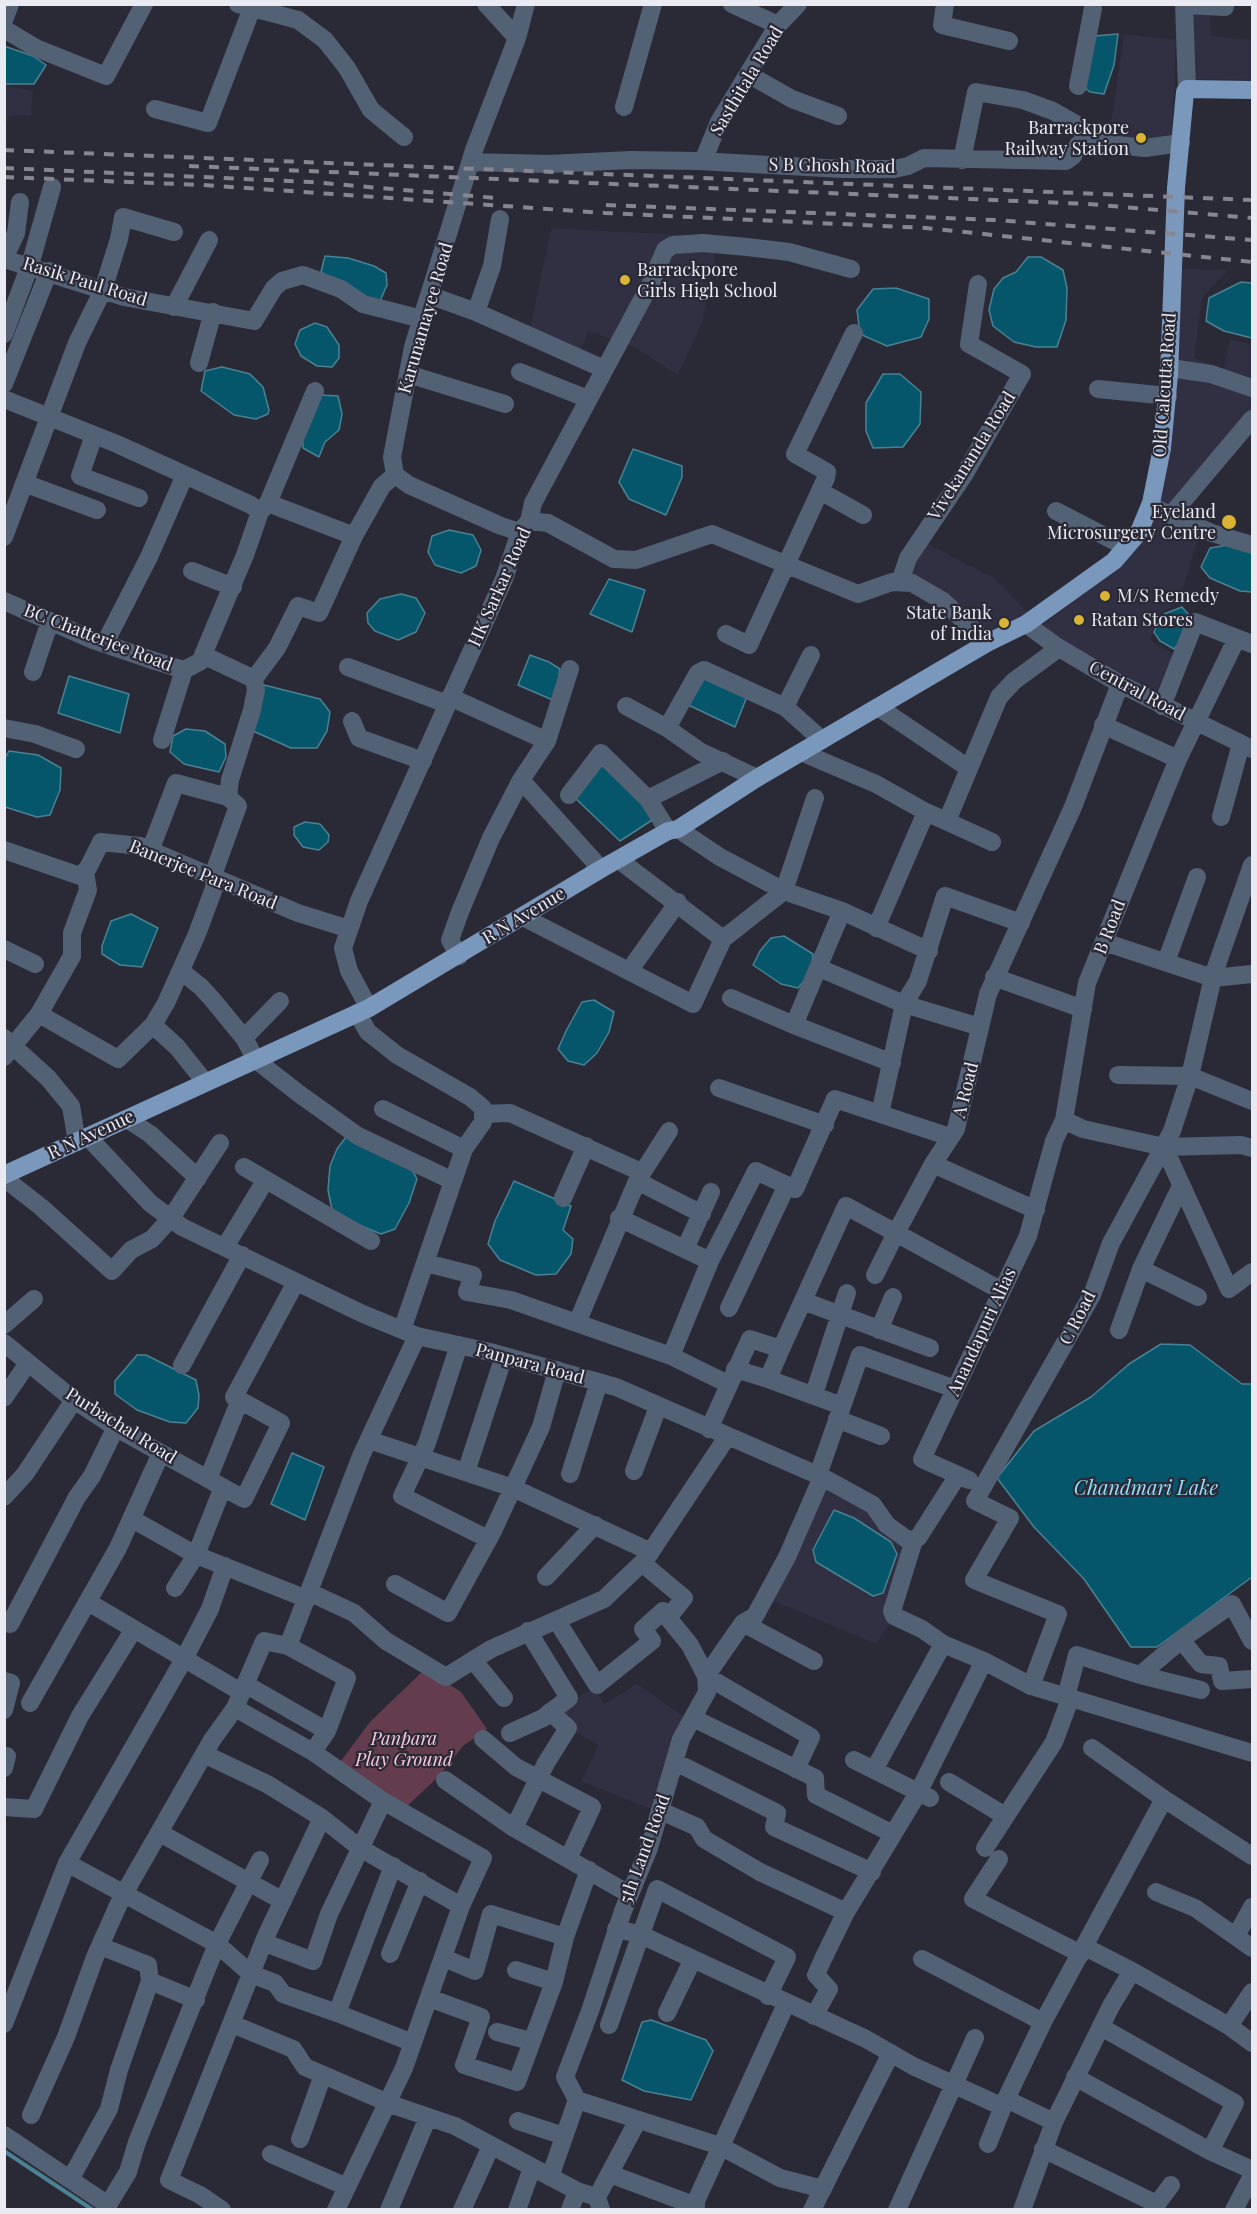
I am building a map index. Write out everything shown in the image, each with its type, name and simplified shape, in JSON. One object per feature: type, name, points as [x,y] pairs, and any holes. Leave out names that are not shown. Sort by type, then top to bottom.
[{"type":"main road","points":[[1187,89],[1252,90]]},
{"type":"main road","name":"Old Calcutta Road","points":[[1026,624],[1114,561],[1139,532],[1150,506],[1162,448],[1168,396],[1176,188],[1184,95],[1187,89]]},
{"type":"main road","name":"R N Avenue","points":[[4,1177],[205,1082],[363,1011],[459,956],[601,869],[673,830],[756,778],[987,642],[1026,624]]},
{"type":"street","points":[[4,20],[10,4]]},
{"type":"street","points":[[4,29],[36,48],[106,76],[144,4]]},
{"type":"street","points":[[486,4],[517,38]]},
{"type":"street","name":"Karunamayee Road","points":[[395,475],[392,457],[408,374],[422,319],[471,162],[517,38],[526,4]]},
{"type":"street","points":[[624,107],[653,4]]},
{"type":"street","points":[[732,4],[778,25]]},
{"type":"street","name":"Sasthitala Road","points":[[703,161],[719,123],[748,74],[778,25],[798,4]]},
{"type":"street","points":[[945,4],[942,23],[945,26],[1009,41]]},
{"type":"street","points":[[1187,89],[1184,5],[1225,7]]},
{"type":"street","points":[[155,109],[208,123],[245,6],[298,20],[325,40],[347,68],[371,110],[404,137]]},
{"type":"street","points":[[1078,86],[1088,6]]},
{"type":"street","points":[[748,74],[792,99],[838,116]]},
{"type":"street","points":[[962,160],[976,92],[1023,100],[1053,111],[1076,124],[1090,142],[1145,148],[1181,143]]},
{"type":"street","name":"S B Ghosh Road","points":[[471,162],[548,164],[631,160],[703,161],[843,170],[894,169],[908,166],[924,158],[1066,161],[1073,156],[1078,145],[1090,142]]},
{"type":"street","points":[[4,334],[30,265],[52,187]]},
{"type":"street","points":[[5,258],[16,233],[20,202]]},
{"type":"street","points":[[4,537],[77,344],[104,290],[123,217],[174,232]]},
{"type":"street","points":[[476,312],[492,266],[500,219]]},
{"type":"street","points":[[174,307],[209,240]]},
{"type":"street","name":"HK Sarkar Road","points":[[483,1114],[483,1108],[470,1097],[397,1055],[368,1032],[343,948],[359,901],[504,579],[533,503],[651,283],[665,250],[673,245],[703,243],[747,247],[789,252],[851,269]]},
{"type":"street","name":"Rasik Paul Road","points":[[5,258],[124,297],[254,321],[274,288],[282,281],[303,275],[342,289],[363,304],[422,319]]},
{"type":"street","points":[[4,384],[49,271]]},
{"type":"street","name":"Vivekananda Road","points":[[900,582],[908,558],[964,475],[1022,374],[969,344],[978,284]]},
{"type":"street","points":[[429,295],[476,312],[604,369]]},
{"type":"street","points":[[199,363],[213,312]]},
{"type":"street","points":[[726,634],[749,645],[820,491],[827,472],[795,454],[854,333]]},
{"type":"street","points":[[1170,368],[1211,374],[1252,388]]},
{"type":"street","points":[[520,372],[588,399]]},
{"type":"street","points":[[408,374],[505,404]]},
{"type":"street","points":[[1098,389],[1168,396]]},
{"type":"street","points":[[254,679],[203,655],[264,507],[315,392]]},
{"type":"street","points":[[4,399],[94,435],[251,505],[264,507],[354,536]]},
{"type":"street","points":[[1171,515],[1252,419]]},
{"type":"street","points":[[94,435],[80,476],[139,498]]},
{"type":"street","points":[[105,643],[149,557],[185,475]]},
{"type":"street","points":[[228,797],[230,780],[252,710],[256,690],[254,679],[277,648],[298,606],[319,613],[354,536],[382,486],[395,475],[431,495],[501,526],[548,523],[614,559],[636,560],[712,534],[858,594],[892,582],[912,584],[943,602],[987,642]]},
{"type":"street","points":[[24,483],[97,510]]},
{"type":"street","points":[[820,491],[863,515]]},
{"type":"street","points":[[1150,506],[1212,533],[1252,545]]},
{"type":"street","points":[[1056,512],[1126,547]]},
{"type":"street","points":[[192,572],[232,587]]},
{"type":"street","name":"BC Chatterjee Road","points":[[4,601],[105,643],[184,670],[201,661],[203,655]]},
{"type":"street","points":[[33,672],[50,621]]},
{"type":"street","points":[[1162,706],[1195,622],[1245,641]]},
{"type":"street","name":"Central Road","points":[[1026,624],[1059,648],[1120,684],[1247,747]]},
{"type":"street","name":"B Road","points":[[1054,1141],[1064,1120],[1087,984],[1195,722],[1245,641]]},
{"type":"street","points":[[947,821],[967,767],[999,697],[1014,681],[1059,648]]},
{"type":"street","points":[[784,707],[811,655]]},
{"type":"street","points":[[348,667],[449,700],[547,741]]},
{"type":"street","points":[[459,956],[450,940],[491,838],[520,780],[547,741],[570,669]]},
{"type":"street","points":[[162,740],[184,670]]},
{"type":"street","points":[[667,728],[698,673],[704,670],[784,707],[822,740]]},
{"type":"street","name":"A Road","points":[[875,1275],[933,1164],[956,1129],[994,977],[1073,807],[1120,684]]},
{"type":"street","points":[[626,706],[667,728],[701,752],[756,778]]},
{"type":"street","points":[[878,707],[967,767]]},
{"type":"street","points":[[352,721],[359,738],[423,760]]},
{"type":"street","points":[[1103,725],[1178,759]]},
{"type":"street","points":[[4,728],[35,734],[76,749]]},
{"type":"street","points":[[1221,817],[1247,747]]},
{"type":"street","points":[[801,752],[876,784],[926,812],[992,842]]},
{"type":"street","points":[[569,795],[601,753],[648,799],[673,830],[784,891],[842,911],[929,951]]},
{"type":"street","points":[[648,799],[723,761]]},
{"type":"street","points":[[520,780],[601,869]]},
{"type":"street","points":[[39,1014],[118,1059],[153,1025],[180,971],[238,807],[228,797],[176,783],[150,850]]},
{"type":"street","points":[[523,917],[693,1004],[723,939],[784,891],[815,798]]},
{"type":"street","points":[[876,928],[926,812]]},
{"type":"street","name":"Banerjee Para Road","points":[[85,872],[101,842],[120,842],[150,850],[298,913],[349,929]]},
{"type":"street","points":[[4,850],[80,876],[85,872],[88,891],[72,933],[72,956],[39,1014],[7,1046],[48,1078],[70,1106],[83,1139]]},
{"type":"street","points":[[619,860],[678,902],[723,939]]},
{"type":"street","name":"C Road","points":[[981,1486],[1038,1395],[1092,1295],[1111,1243],[1172,1131],[1190,1076],[1213,978],[1252,865]]},
{"type":"street","points":[[1166,962],[1197,877]]},
{"type":"street","points":[[880,1114],[904,1004],[918,981],[945,896],[1021,923]]},
{"type":"street","points":[[629,971],[678,902]]},
{"type":"street","points":[[794,1025],[842,911]]},
{"type":"street","points":[[1104,942],[1213,978],[1252,974]]},
{"type":"street","points":[[4,949],[35,964]]},
{"type":"street","points":[[819,968],[904,1004],[980,1027]]},
{"type":"street","points":[[180,971],[201,987],[244,1038],[256,1060],[358,1136],[453,1181]]},
{"type":"street","points":[[994,977],[1083,1009]]},
{"type":"street","points":[[731,998],[892,1063]]},
{"type":"street","points":[[244,1038],[280,1001]]},
{"type":"street","points":[[153,1025],[177,1047],[205,1082]]},
{"type":"street","points":[[1118,1075],[1190,1076],[1252,1101]]},
{"type":"street","points":[[719,1088],[825,1125]]},
{"type":"street","points":[[671,1356],[710,1261],[756,1171],[786,1187],[795,1189],[835,1099],[950,1137]]},
{"type":"street","points":[[383,1109],[464,1149]]},
{"type":"street","points":[[288,1646],[409,1333],[426,1263],[453,1181],[464,1149],[483,1122],[483,1114],[510,1113],[586,1146],[702,1214]]},
{"type":"street","points":[[127,1119],[150,1134],[198,1178]]},
{"type":"street","points":[[1064,1120],[1083,1129],[1164,1147],[1241,1145],[1252,1148]]},
{"type":"street","points":[[577,1323],[619,1218],[639,1176],[669,1131]]},
{"type":"street","name":"Panpara Road","points":[[83,1139],[150,1203],[182,1227],[409,1333],[599,1382],[820,1476],[873,1505],[887,1525],[908,1539],[914,1540]]},
{"type":"street","name":"Anandapuri Alias","points":[[981,1486],[922,1459],[1028,1236],[1054,1141]]},
{"type":"street","points":[[4,1177],[112,1271],[130,1250],[152,1239],[171,1218],[220,1143]]},
{"type":"street","points":[[563,1198],[586,1146]]},
{"type":"street","points":[[1164,1147],[1228,1289],[1252,1272]]},
{"type":"street","points":[[933,1164],[1036,1210]]},
{"type":"street","points":[[244,1167],[371,1241]]},
{"type":"street","points":[[225,1247],[265,1181]]},
{"type":"street","points":[[1119,1330],[1141,1269],[1181,1186]]},
{"type":"street","points":[[729,1308],[786,1187]]},
{"type":"street","points":[[685,1249],[711,1192]]},
{"type":"street","points":[[768,1379],[846,1206],[1002,1291]]},
{"type":"street","points":[[619,1218],[710,1261]]},
{"type":"street","points":[[182,1365],[242,1255]]},
{"type":"street","points":[[426,1263],[473,1275],[467,1292],[511,1300],[731,1377],[768,1379],[814,1394],[882,1436]]},
{"type":"street","points":[[1141,1269],[1198,1297]]},
{"type":"street","points":[[176,1588],[196,1555],[240,1400],[234,1396],[296,1282]]},
{"type":"street","points":[[814,1394],[847,1293]]},
{"type":"street","points":[[879,1330],[893,1297]]},
{"type":"street","points":[[4,1325],[34,1299]]},
{"type":"street","points":[[803,1301],[839,1317],[930,1348]]},
{"type":"street","points":[[709,1429],[750,1339],[781,1349]]},
{"type":"street","name":"Purbachal Road","points":[[4,1343],[74,1400],[116,1427],[244,1499],[281,1424],[240,1400]]},
{"type":"street","points":[[459,1346],[421,1459],[402,1496],[488,1539]]},
{"type":"street","name":"5th Land Road","points":[[577,2100],[565,2077],[590,2011],[616,1929],[661,1811],[681,1740],[707,1692],[706,1676],[744,1623],[755,1616],[777,1577],[820,1476],[860,1355],[955,1389]]},
{"type":"street","points":[[466,1472],[504,1356]]},
{"type":"street","points":[[4,1398],[28,1363]]},
{"type":"street","points":[[396,1584],[448,1613],[513,1488],[540,1427],[557,1370]]},
{"type":"street","points":[[570,1474],[599,1382]]},
{"type":"street","points":[[4,1497],[25,1474],[74,1400]]},
{"type":"street","points":[[634,1471],[658,1407]]},
{"type":"street","points":[[10,1624],[78,1497],[92,1476],[116,1427]]},
{"type":"street","points":[[132,1519],[196,1555],[354,1613],[386,1641],[446,1677],[528,1631],[557,1621],[604,1599],[646,1557],[727,1437]]},
{"type":"street","points":[[369,1440],[513,1488],[595,1525],[646,1557],[684,1598],[668,1618]]},
{"type":"street","points":[[30,1704],[132,1519],[161,1453]]},
{"type":"street","points":[[958,1475],[918,1538],[914,1540],[892,1613],[922,1629],[943,1644],[984,1661],[1031,1686],[1252,1754]]},
{"type":"street","points":[[981,1486],[975,1501],[1010,1518],[974,1580],[1058,1614],[1031,1686]]},
{"type":"street","points":[[546,1577],[595,1525]]},
{"type":"street","points":[[4,2024],[68,1863],[184,1659],[210,1609],[225,1566]]},
{"type":"street","points":[[88,1602],[240,1695],[383,1801],[483,1858],[461,1906],[390,2102],[336,2210]]},
{"type":"street","points":[[1140,1675],[1181,1640],[1232,1604],[1252,1639]]},
{"type":"street","points":[[557,1621],[597,1685],[652,1641],[643,1629],[663,1611],[690,1645],[706,1676],[811,1737],[796,1768]]},
{"type":"street","points":[[744,1623],[814,1661]]},
{"type":"street","points":[[4,1807],[34,1809],[80,1716],[134,1629]]},
{"type":"street","points":[[510,1733],[550,1712],[569,1698],[528,1631]]},
{"type":"street","points":[[1181,1640],[1201,1665],[1219,1665],[1222,1681],[1252,1679]]},
{"type":"street","points":[[32,2115],[66,2037],[100,1946],[124,1895],[240,1695],[264,1641],[288,1646],[347,1678],[327,1731],[314,1752]]},
{"type":"street","points":[[874,1770],[943,1644]]},
{"type":"street","points":[[1201,1690],[1140,1675],[1077,1655],[1068,1698],[1054,1742],[1005,1816],[973,1899],[1132,1971],[1229,2026],[1252,2043]]},
{"type":"street","points":[[473,1660],[504,1698]]},
{"type":"street","points":[[814,2016],[829,1989],[816,1975],[846,1912],[893,1834],[924,1795],[984,1661]]},
{"type":"street","points":[[4,1681],[11,1683],[4,1710]]},
{"type":"street","points":[[240,1695],[327,1731]]},
{"type":"street","points":[[514,1828],[537,1780],[568,1728],[550,1712]]},
{"type":"street","points":[[693,1718],[815,1778],[816,1795],[893,1834]]},
{"type":"street","points":[[483,1739],[516,1767],[592,1807],[568,1859]]},
{"type":"street","points":[[1092,1748],[1164,1799],[1252,1856]]},
{"type":"street","points":[[204,1755],[267,1784],[322,1818],[360,1848],[461,1906]]},
{"type":"street","points":[[4,1756],[7,1756],[4,1768]]},
{"type":"street","points":[[854,1760],[924,1795]]},
{"type":"street","points":[[675,1762],[777,1813],[774,1827],[872,1872]]},
{"type":"street","points":[[445,1780],[514,1828],[629,1894]]},
{"type":"street","points":[[949,1782],[1005,1816]]},
{"type":"street","points":[[988,2144],[1004,2103],[1043,2022],[1164,1799]]},
{"type":"street","points":[[265,1943],[313,1961],[329,1914],[383,1801]]},
{"type":"street","points":[[661,1811],[697,1827],[704,1839],[760,1872],[846,1912]]},
{"type":"street","points":[[222,2210],[196,2202],[169,2180],[251,1974],[322,1818]]},
{"type":"street","points":[[160,1833],[283,1901]]},
{"type":"street","points":[[4,2136],[71,2178],[108,2205],[128,2172],[137,2142],[217,1944],[260,1860]]},
{"type":"street","points":[[68,1863],[217,1944],[251,1974],[275,1983],[284,1994],[413,2043]]},
{"type":"street","points":[[337,2013],[393,1866]]},
{"type":"street","points":[[429,1998],[481,2017],[464,2065],[517,2082],[530,2041],[554,1982],[565,1937],[589,1870]]},
{"type":"street","points":[[390,1954],[420,1881]]},
{"type":"street","points":[[609,2025],[639,1934],[657,1889],[787,1957],[768,1995]]},
{"type":"street","points":[[1156,1892],[1195,1908],[1252,1948]]},
{"type":"street","points":[[1236,1936],[1252,1907]]},
{"type":"street","points":[[444,1958],[475,1971],[491,1914],[565,1937]]},
{"type":"street","points":[[616,1929],[639,1934],[952,2084],[1054,2122]]},
{"type":"street","points":[[71,2178],[109,2109],[119,2070],[150,1981],[148,1965],[100,1946]]},
{"type":"street","points":[[667,2013],[693,1959]]},
{"type":"street","points":[[922,1959],[1043,2022]]},
{"type":"street","points":[[516,1970],[554,1982]]},
{"type":"street","points":[[1022,2210],[1054,2122],[1075,2077],[1132,1971]]},
{"type":"street","points":[[150,1981],[196,2000]]},
{"type":"street","points":[[1229,2026],[1252,1992]]},
{"type":"street","points":[[610,2174],[696,2208],[720,2146],[786,2004]]},
{"type":"street","points":[[232,2024],[293,2049],[305,2067],[455,2126],[599,2203],[610,2174],[638,2120]]},
{"type":"street","points":[[1101,2027],[1235,2103],[1210,2151]]},
{"type":"street","points":[[497,2032],[530,2041]]},
{"type":"street","points":[[897,2210],[952,2084],[975,2038]]},
{"type":"street","points":[[812,2210],[891,2053]]},
{"type":"street","points":[[300,2139],[323,2074]]},
{"type":"street","points":[[1075,2077],[1210,2151],[1252,2169]]},
{"type":"street","points":[[550,2177],[577,2100],[720,2146],[780,2178],[823,2189]]},
{"type":"street","points":[[390,2210],[428,2117]]},
{"type":"street","points":[[518,2121],[564,2136]]},
{"type":"street","points":[[462,2210],[491,2146]]},
{"type":"street","points":[[1043,2150],[1138,2203],[1157,2204],[1171,2185]]},
{"type":"street","points":[[271,2154],[347,2187]]},
{"type":"street","points":[[517,2210],[532,2168]]},
{"type":"street","points":[[1234,2210],[1252,2176]]},
{"type":"street","points":[[570,2210],[577,2191]]},
{"type":"shaded area","points":[[1190,9],[1210,9],[1211,36],[1252,40],[1252,80],[1187,79]]},
{"type":"shaded area","points":[[1124,34],[1176,40],[1172,137],[1147,145],[1109,138]]},
{"type":"shaded area","points":[[5,85],[33,91],[31,115],[9,116],[5,130]]},
{"type":"shaded area","name":"Barrackpore Girls High School","points":[[551,228],[719,237],[702,323],[678,375],[634,347],[588,331],[579,359],[528,339]]},
{"type":"shaded area","points":[[1177,269],[1228,270],[1202,298],[1194,358],[1224,369],[1230,339],[1252,345],[1252,414],[1171,511],[1157,504]]},
{"type":"shaded area","points":[[1155,511],[1200,532],[1179,601],[1163,612],[1150,640],[1177,657],[1162,698],[1062,647],[1043,625],[1092,587]]},
{"type":"shaded area","points":[[926,543],[993,577],[1032,617],[992,638],[910,578],[916,557]]},
{"type":"shaded area","points":[[824,1484],[870,1508],[907,1544],[890,1623],[876,1644],[769,1599]]},
{"type":"shaded area","points":[[637,1684],[686,1718],[658,1812],[581,1781],[599,1745],[574,1731],[557,1713],[573,1699],[594,1688],[604,1704]]},
{"type":"green space","name":"Panpara Play Ground","points":[[425,1669],[461,1692],[487,1729],[463,1746],[438,1777],[403,1810],[338,1765],[370,1722]]},
{"type":"water","points":[[1118,34],[1114,65],[1104,94],[1090,92],[1078,82],[1094,36]]},
{"type":"water","points":[[4,46],[33,56],[46,65],[34,84],[5,84]]},
{"type":"water","points":[[325,256],[348,258],[374,266],[386,273],[387,285],[380,301],[368,300],[321,272]]},
{"type":"water","points":[[1028,257],[1041,257],[1063,270],[1067,288],[1066,320],[1057,347],[1036,347],[1014,342],[993,326],[989,310],[994,289],[1003,278],[1016,272]]},
{"type":"water","points":[[1241,282],[1252,283],[1252,338],[1224,331],[1206,321],[1209,298]]},
{"type":"water","points":[[896,288],[929,299],[929,319],[921,337],[887,346],[860,334],[857,310],[873,289]]},
{"type":"water","points":[[315,323],[327,327],[339,345],[339,358],[332,367],[317,366],[301,356],[295,344],[300,330]]},
{"type":"water","points":[[222,367],[250,374],[263,387],[268,414],[256,419],[234,415],[201,391],[205,371]]},
{"type":"water","points":[[883,374],[900,374],[921,392],[920,424],[903,447],[873,448],[866,431],[866,403]]},
{"type":"water","points":[[319,395],[338,396],[342,414],[339,430],[325,442],[319,457],[303,448],[302,427]]},
{"type":"water","points":[[633,449],[682,466],[682,477],[666,515],[629,499],[619,482]]},
{"type":"water","points":[[449,530],[473,535],[481,550],[476,566],[461,573],[435,565],[428,552],[432,536]]},
{"type":"water","points":[[1228,545],[1252,553],[1252,592],[1240,591],[1210,578],[1201,567],[1210,548]]},
{"type":"water","points":[[609,579],[645,590],[632,632],[590,614]]},
{"type":"water","points":[[401,594],[416,598],[425,613],[416,632],[398,640],[375,631],[368,623],[367,613],[380,599]]},
{"type":"water","points":[[1182,607],[1190,616],[1181,641],[1174,649],[1160,641],[1154,632],[1164,614]]},
{"type":"water","points":[[530,655],[560,669],[555,701],[518,685]]},
{"type":"water","points":[[699,673],[748,694],[735,727],[684,703]]},
{"type":"water","points":[[69,676],[129,694],[120,733],[58,713]]},
{"type":"water","points":[[264,685],[320,699],[330,712],[327,731],[317,748],[291,748],[253,731]]},
{"type":"water","points":[[186,729],[205,731],[225,744],[226,757],[219,772],[184,764],[170,752],[173,736]]},
{"type":"water","points":[[9,751],[38,755],[61,768],[60,790],[50,815],[37,817],[5,807],[5,758]]},
{"type":"water","points":[[597,757],[660,815],[620,841],[573,796]]},
{"type":"water","points":[[305,822],[320,824],[329,835],[328,842],[319,850],[303,847],[294,835],[294,827]]},
{"type":"water","points":[[131,914],[158,928],[142,967],[120,965],[102,954],[102,946],[111,921]]},
{"type":"water","points":[[784,936],[813,954],[811,973],[798,988],[781,984],[753,965],[760,951],[771,938]]},
{"type":"water","points":[[594,1000],[614,1012],[609,1032],[597,1053],[584,1065],[568,1061],[558,1049],[582,1002]]},
{"type":"water","points":[[346,1137],[410,1166],[417,1179],[409,1203],[395,1229],[381,1234],[332,1210],[328,1190],[330,1166],[337,1149]]},
{"type":"water","points":[[514,1181],[571,1206],[563,1230],[573,1239],[571,1254],[556,1274],[536,1275],[500,1260],[488,1244],[495,1221]]},
{"type":"water","name":"Chandmari Lake","points":[[1161,1344],[1190,1345],[1242,1384],[1252,1384],[1252,1577],[1157,1647],[1131,1647],[1084,1579],[1034,1527],[997,1478],[1034,1431],[1091,1397],[1129,1364]]},
{"type":"water","points":[[137,1355],[146,1355],[196,1380],[199,1396],[198,1408],[186,1423],[170,1422],[137,1410],[115,1394],[115,1381]]},
{"type":"water","points":[[292,1453],[324,1467],[305,1520],[271,1504]]},
{"type":"water","points":[[834,1510],[854,1518],[891,1542],[897,1554],[883,1593],[873,1596],[816,1562],[813,1550]]},
{"type":"water","points":[[651,2020],[706,2040],[713,2051],[691,2100],[644,2091],[622,2080],[642,2022]]},
{"type":"waterway","points":[[4,2151],[93,2210]]},
{"type":"railway","points":[[4,150],[1252,200]]},
{"type":"railway","points":[[189,166],[1088,204],[1252,218]]},
{"type":"railway","points":[[4,168],[311,182],[496,198]]},
{"type":"railway","points":[[4,177],[203,185],[605,213],[926,228],[1252,262]]},
{"type":"railway","points":[[606,205],[995,220],[1252,240]]},
{"type":"place","name":"Barrackpore Railway Station","points":[[1141,138]]},
{"type":"place","name":"Barrackpore Girls High School","points":[[625,280]]},
{"type":"place","name":"Eyeland Microsurgery Centre","points":[[1229,522]]},
{"type":"place","name":"M/S Remedy","points":[[1105,596]]},
{"type":"place","name":"Ratan Stores","points":[[1079,620]]},
{"type":"place","name":"State Bank of India","points":[[1004,623]]}]
